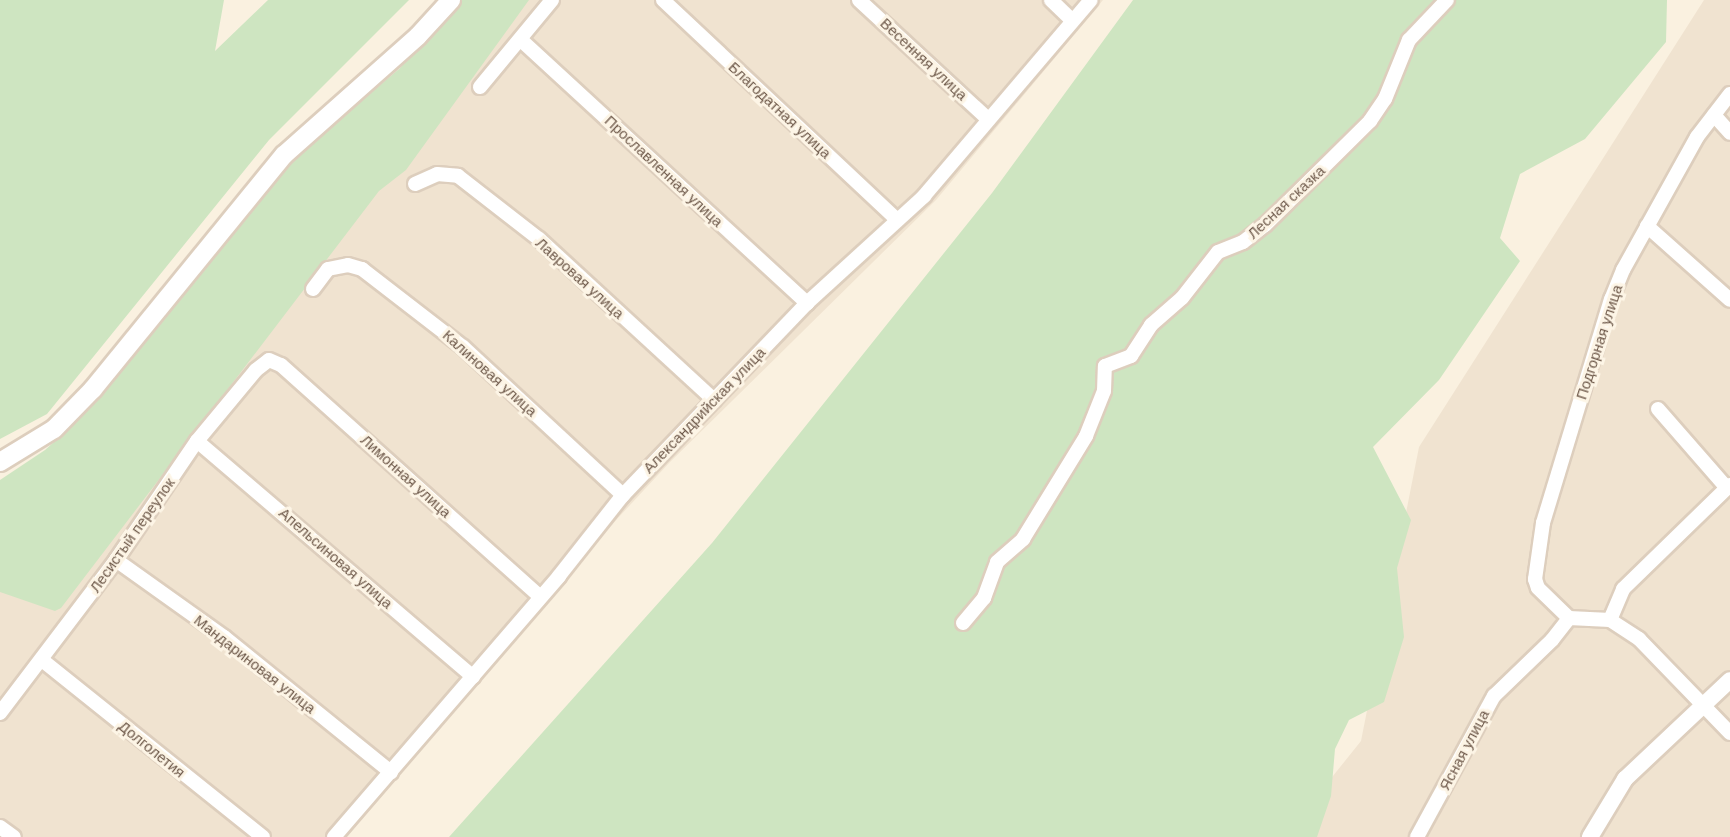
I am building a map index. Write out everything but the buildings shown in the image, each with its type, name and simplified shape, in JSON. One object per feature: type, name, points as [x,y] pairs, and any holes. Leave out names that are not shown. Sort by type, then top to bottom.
[{"type":"main road","points":[[0,462],[54,429],[93,389],[284,155],[418,36],[451,0]]},
{"type":"street","points":[[480,87],[552,0]]},
{"type":"street","name":"Благодатная улица","points":[[663,0],[897,220]]},
{"type":"street","name":"Весенняя улица","points":[[859,0],[988,119]]},
{"type":"street","points":[[1051,0],[1072,20]]},
{"type":"street","name":"Александрийская улица","points":[[334,837],[472,677],[622,495],[807,303],[924,196],[1091,0]]},
{"type":"street","name":"Лесная сказка","points":[[963,623],[984,598],[997,562],[1023,539],[1086,436],[1104,391],[1105,366],[1131,356],[1151,325],[1182,298],[1218,252],[1243,242],[1265,225],[1370,121],[1384,99],[1409,40],[1447,0]]},
{"type":"street","name":"Прославленная улица","points":[[521,40],[807,303]]},
{"type":"street","name":"Подгорная улица","points":[[1569,618],[1538,588],[1535,579],[1544,523],[1611,299],[1647,226],[1697,137],[1730,94]]},
{"type":"street","points":[[1714,115],[1730,133]]},
{"type":"street","name":"Лавровая улица","points":[[415,184],[437,174],[458,176],[539,240],[714,399]]},
{"type":"street","points":[[1647,226],[1730,300]]},
{"type":"street","name":"Калиновая улица","points":[[313,289],[328,269],[348,265],[362,269],[463,347],[622,495]]},
{"type":"street","name":"Лесистый переулок","points":[[0,713],[116,560],[197,441],[256,370],[269,360]]},
{"type":"street","name":"Лимонная улица","points":[[269,360],[281,365],[539,596]]},
{"type":"street","points":[[1610,620],[1623,589],[1728,487],[1658,409]]},
{"type":"street","name":"Апельсиновая улица","points":[[197,441],[472,677]]},
{"type":"street","name":"Мандариновая улица","points":[[116,560],[224,638],[392,772]]},
{"type":"street","points":[[1569,618],[1610,620],[1639,639],[1730,733]]},
{"type":"street","name":"Ясная улица","points":[[1417,837],[1494,696],[1552,640],[1569,618]]},
{"type":"street","name":"Долголетия","points":[[42,660],[263,837]]},
{"type":"street","points":[[1590,837],[1625,779],[1730,680]]},
{"type":"street","points":[[0,827],[14,837]]},
{"type":"shaded area","points":[[499,0],[1103,0],[936,200],[670,462],[617,519],[347,837],[0,837],[0,521]]},
{"type":"shaded area","points":[[1704,0],[1730,0],[1730,837],[1284,837],[1361,741],[1419,447]]},
{"type":"green space","points":[[0,0],[224,0],[215,51],[268,0],[409,0],[269,140],[47,414],[0,439]]},
{"type":"green space","points":[[460,0],[529,0],[406,170],[379,191],[61,608],[55,611],[0,592],[0,480],[45,450],[75,423],[297,155],[399,69]]},
{"type":"green space","points":[[1133,0],[1667,0],[1666,42],[1585,139],[1520,174],[1500,238],[1520,261],[1439,380],[1373,447],[1411,520],[1397,568],[1404,637],[1384,702],[1349,720],[1335,749],[1331,796],[1317,837],[449,837],[712,543],[992,193]]}]
